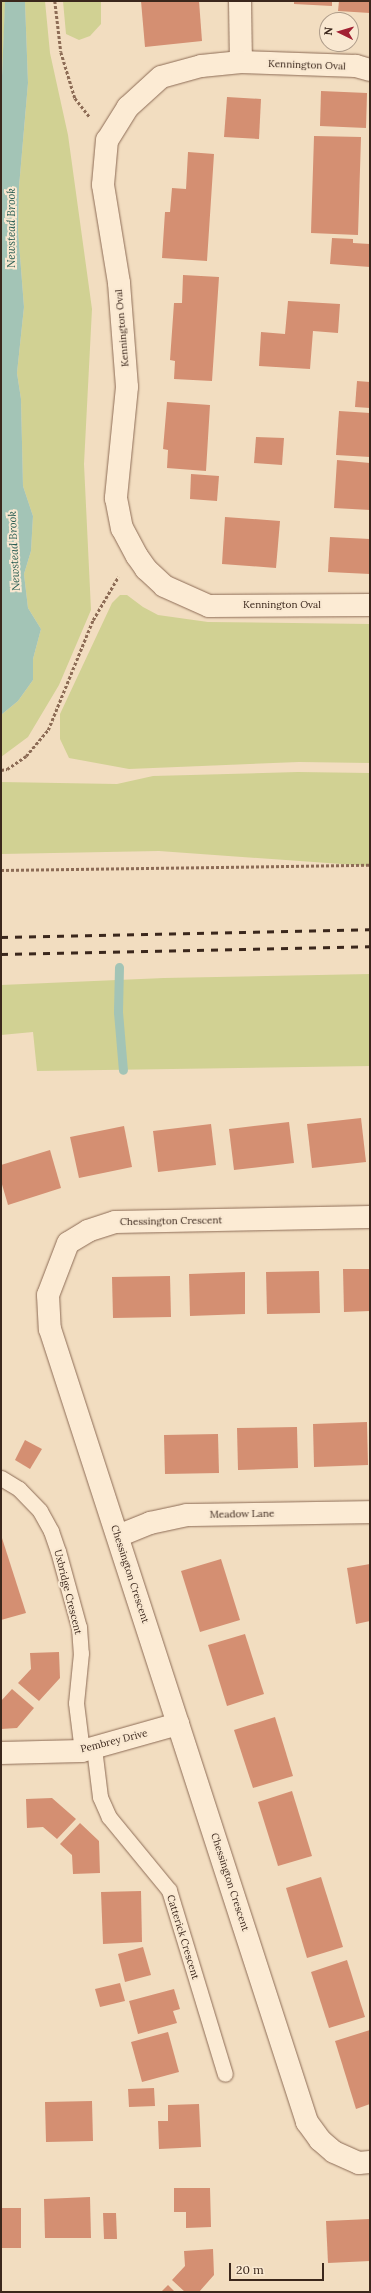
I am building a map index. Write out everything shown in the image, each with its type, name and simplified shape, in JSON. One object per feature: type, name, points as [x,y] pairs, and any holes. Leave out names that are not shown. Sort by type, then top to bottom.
[{"type":"street","points":[[240,1],[241,62]]},
{"type":"street","name":"Kennington Oval","points":[[370,70],[356,66],[241,62],[201,66],[161,77],[128,107],[107,140],[103,184],[119,283],[127,387],[116,498],[122,528],[137,556],[146,569],[164,586],[209,606],[370,604]]},
{"type":"street","name":"Chessington Crescent","points":[[370,1217],[115,1222],[88,1231],[68,1243],[48,1295],[50,1328],[307,2122],[320,2140],[334,2152],[359,2163],[370,2162]]},
{"type":"street","name":"Meadow Lane","points":[[118,1536],[150,1523],[187,1515],[370,1512]]},
{"type":"street","name":"Pembrey Drive","points":[[1,1753],[88,1749],[178,1724]]},
{"type":"lane","name":"Uxbridge Crescent","points":[[1,1478],[19,1489],[40,1511],[51,1531],[58,1551],[79,1627],[81,1652],[76,1703],[88,1749]]},
{"type":"lane","name":"Catterick Crescent","points":[[88,1749],[100,1797],[110,1817],[169,1890],[225,2074]]},
{"type":"path","points":[[56,1],[61,52],[75,98],[107,140]]},
{"type":"path","points":[[1,770],[7,770],[26,756],[48,730],[93,620],[119,575],[137,556]]},
{"type":"path","points":[[1,870],[370,865]]},
{"type":"green space","points":[[1,1],[5,1],[5,9],[1,101]]},
{"type":"green space","points":[[25,1],[45,1],[50,53],[68,135],[92,309],[84,464],[91,610],[59,685],[28,737],[1,757],[1,715],[18,701],[33,680],[33,659],[41,629],[28,608],[24,574],[31,551],[33,516],[23,486],[21,399],[17,373],[24,307],[18,230],[19,187],[28,83]]},
{"type":"green space","points":[[63,1],[101,1],[101,24],[90,36],[79,40],[66,34]]},
{"type":"green space","points":[[120,595],[127,595],[143,607],[158,615],[208,622],[370,624],[370,763],[299,762],[129,769],[69,758],[60,739],[60,714],[112,603]]},
{"type":"green space","points":[[298,772],[370,773],[370,866],[159,851],[1,854],[1,782],[117,784],[153,776]]},
{"type":"green space","points":[[370,974],[370,1066],[37,1071],[33,1032],[1,1035],[1,985],[164,978]]},
{"type":"water","points":[[5,1],[25,1],[28,83],[19,187],[18,230],[24,307],[17,373],[21,399],[23,486],[33,516],[31,551],[24,574],[28,608],[41,629],[33,659],[33,680],[18,701],[1,715],[1,101]]},
{"type":"building","points":[[141,1],[199,1],[202,41],[145,47]]},
{"type":"building","points":[[294,1],[332,1],[332,6],[294,4]]},
{"type":"building","points":[[339,1],[370,1],[370,13],[338,11]]},
{"type":"building","points":[[321,91],[367,93],[366,128],[320,126]]},
{"type":"building","points":[[227,97],[261,99],[259,139],[224,137]]},
{"type":"building","points":[[314,136],[361,137],[358,235],[311,233]]},
{"type":"building","points":[[188,152],[214,154],[207,261],[162,258],[165,212],[170,212],[172,188],[186,189]]},
{"type":"building","points":[[332,238],[353,239],[353,243],[370,244],[370,267],[330,264]]},
{"type":"building","points":[[183,275],[219,277],[212,381],[174,379],[175,361],[170,360],[174,303],[182,303]]},
{"type":"building","points":[[288,301],[340,304],[338,333],[313,331],[310,369],[259,366],[261,332],[285,334]]},
{"type":"building","points":[[357,381],[370,382],[370,408],[355,407]]},
{"type":"building","points":[[167,402],[210,405],[206,471],[167,468],[168,450],[163,449]]},
{"type":"building","points":[[339,411],[370,413],[370,457],[336,455]]},
{"type":"building","points":[[256,437],[284,438],[282,465],[254,463]]},
{"type":"building","points":[[337,460],[370,463],[370,510],[334,508]]},
{"type":"building","points":[[191,474],[219,476],[217,501],[190,499]]},
{"type":"building","points":[[225,517],[280,521],[276,568],[222,564]]},
{"type":"building","points":[[330,537],[370,539],[370,574],[328,572]]},
{"type":"building","points":[[361,1118],[366,1162],[312,1168],[307,1124]]},
{"type":"building","points":[[289,1122],[294,1163],[234,1170],[229,1129]]},
{"type":"building","points":[[211,1124],[216,1165],[158,1172],[153,1131]]},
{"type":"building","points":[[124,1126],[132,1167],[79,1178],[70,1137]]},
{"type":"building","points":[[50,1150],[61,1188],[8,1205],[1,1181],[1,1165]]},
{"type":"building","points":[[343,1269],[370,1269],[370,1311],[344,1312]]},
{"type":"building","points":[[319,1271],[320,1313],[267,1314],[266,1272]]},
{"type":"building","points":[[245,1272],[245,1314],[190,1316],[189,1274]]},
{"type":"building","points":[[170,1276],[171,1317],[113,1318],[112,1277]]},
{"type":"building","points":[[367,1422],[368,1465],[314,1467],[313,1424]]},
{"type":"building","points":[[297,1427],[298,1468],[238,1470],[237,1428]]},
{"type":"building","points":[[218,1434],[219,1473],[165,1474],[164,1435]]},
{"type":"building","points":[[25,1440],[42,1449],[30,1469],[15,1460]]},
{"type":"building","points":[[1,1535],[26,1613],[1,1620]]},
{"type":"building","points":[[221,1559],[240,1620],[200,1632],[181,1571]]},
{"type":"building","points":[[370,1564],[370,1621],[356,1624],[347,1568]]},
{"type":"building","points":[[245,1634],[264,1694],[227,1706],[208,1645]]},
{"type":"building","points":[[59,1652],[60,1678],[39,1701],[18,1683],[31,1669],[30,1653]]},
{"type":"building","points":[[12,1689],[34,1708],[17,1728],[1,1729],[1,1701]]},
{"type":"building","points":[[275,1717],[293,1776],[253,1788],[234,1730]]},
{"type":"building","points":[[292,1791],[312,1856],[278,1866],[258,1802]]},
{"type":"building","points":[[52,1798],[76,1819],[57,1839],[43,1827],[27,1828],[26,1799]]},
{"type":"building","points":[[80,1823],[99,1841],[100,1873],[73,1874],[72,1855],[60,1844]]},
{"type":"building","points":[[321,1877],[343,1947],[307,1958],[286,1888]]},
{"type":"building","points":[[141,1891],[142,1942],[103,1944],[101,1892]]},
{"type":"building","points":[[143,1947],[151,1975],[125,1982],[118,1954]]},
{"type":"building","points":[[347,1960],[365,2017],[329,2028],[311,1972]]},
{"type":"building","points":[[120,1983],[125,2001],[100,2007],[95,1989]]},
{"type":"building","points":[[174,1989],[180,2009],[173,2011],[177,2023],[138,2034],[129,2001]]},
{"type":"building","points":[[370,2030],[370,2104],[356,2109],[335,2041]]},
{"type":"building","points":[[168,2032],[179,2072],[142,2082],[131,2042]]},
{"type":"building","points":[[154,2088],[155,2106],[129,2107],[128,2089]]},
{"type":"building","points":[[92,2101],[93,2141],[46,2142],[45,2102]]},
{"type":"building","points":[[199,2104],[201,2147],[159,2149],[158,2121],[168,2121],[168,2105]]},
{"type":"building","points":[[174,2188],[210,2188],[211,2227],[186,2228],[186,2212],[174,2212]]},
{"type":"building","points":[[90,2197],[91,2238],[45,2238],[44,2199]]},
{"type":"building","points":[[1,2208],[21,2208],[21,2248],[1,2248]]},
{"type":"building","points":[[103,2213],[116,2213],[117,2239],[104,2239]]},
{"type":"building","points":[[370,2219],[370,2261],[328,2263],[326,2221]]},
{"type":"building","points":[[213,2249],[214,2275],[199,2292],[185,2292],[172,2280],[185,2266],[184,2251]]},
{"type":"building","points":[[168,2285],[175,2292],[161,2292]]},
{"type":"waterway","name":"Newstead Brook","points":[[119,967],[118,1012],[123,1070]]},
{"type":"railway","points":[[1,937],[370,929]]},
{"type":"railway","points":[[1,954],[370,946]]}]
